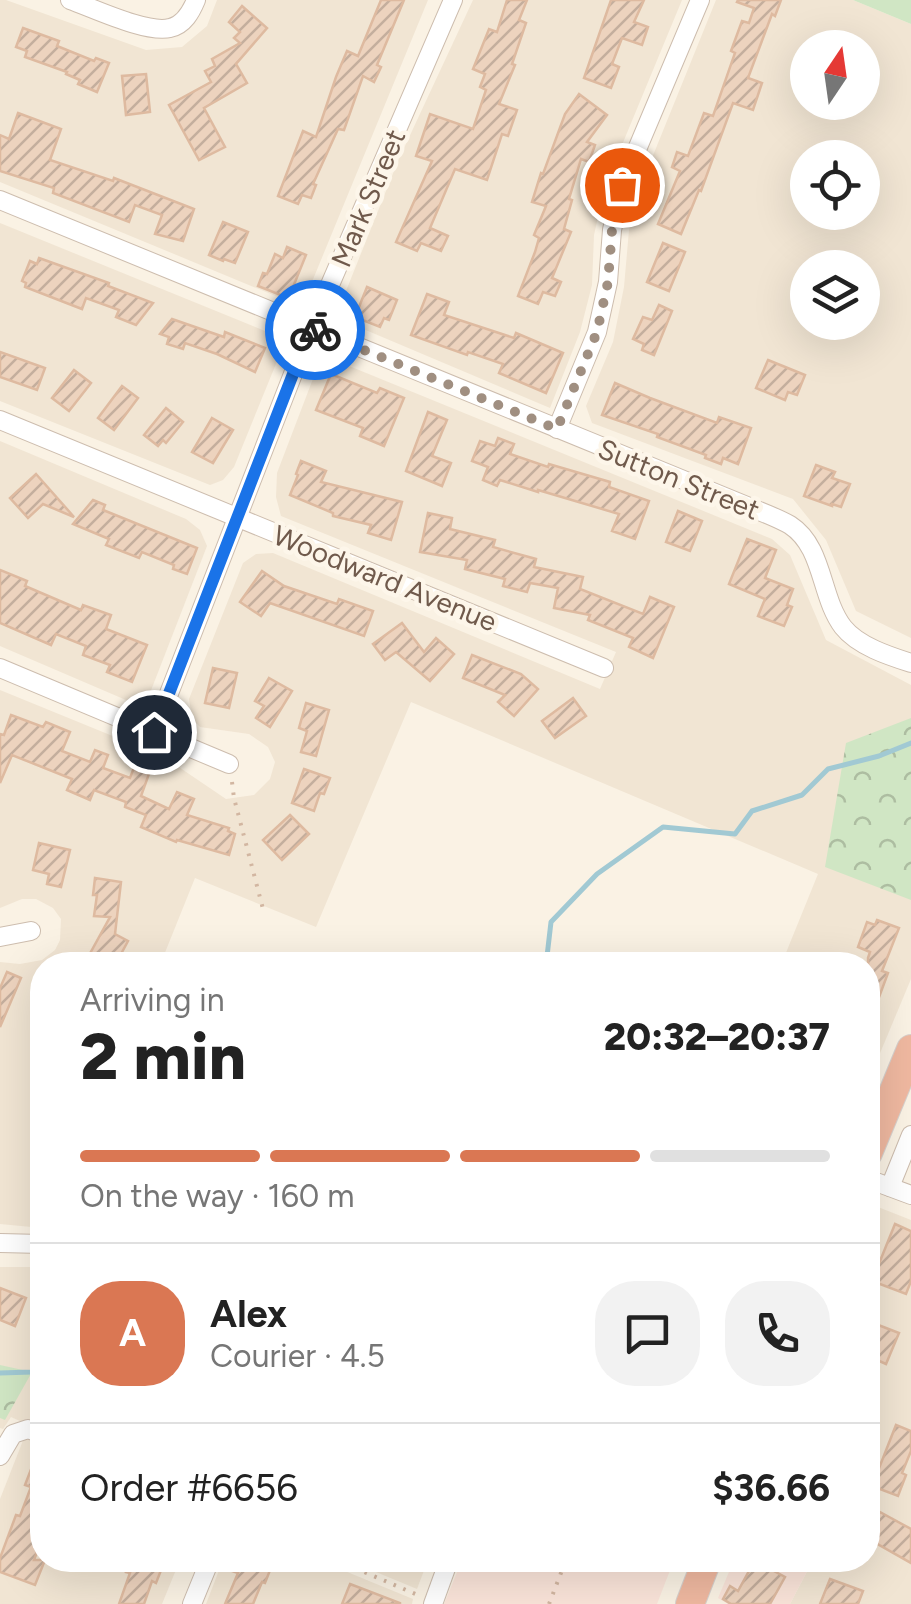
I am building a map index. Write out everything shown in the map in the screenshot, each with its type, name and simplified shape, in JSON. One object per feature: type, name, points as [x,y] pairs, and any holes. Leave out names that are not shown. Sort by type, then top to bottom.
[{"type":"highway","points":[[880,1124],[911,1048]]},
{"type":"highway","points":[[690,1604],[702,1572]]},
{"type":"street","points":[[70,0],[143,27],[170,28],[188,18],[196,0]]},
{"type":"street","name":"Mark Street","points":[[154,732],[312,328],[453,0]]},
{"type":"street","points":[[557,429],[597,332],[622,185],[700,0]]},
{"type":"street","name":"Sutton Street","points":[[0,200],[793,527],[810,547],[833,610],[845,630],[877,651],[911,663]]},
{"type":"street","name":"Woodward Avenue","points":[[0,420],[604,668]]},
{"type":"street","points":[[0,668],[229,764]]},
{"type":"street","points":[[0,937],[31,931]]},
{"type":"street","points":[[890,1187],[911,1135]]},
{"type":"street","points":[[880,1183],[911,1196]]},
{"type":"street","points":[[0,1243],[30,1244]]},
{"type":"street","points":[[0,1456],[13,1434],[30,1430]]},
{"type":"street","points":[[192,1604],[205,1572]]},
{"type":"street","points":[[433,1603],[444,1572]]},
{"type":"path","points":[[229,764],[263,909]]},
{"type":"path","points":[[364,1572],[433,1603]]},
{"type":"path","points":[[550,1604],[562,1572]]},
{"type":"shaded area","points":[[0,0],[146,50],[182,47],[207,26],[217,0],[428,0],[301,303],[278,297],[0,182]]},
{"type":"shaded area","points":[[473,0],[682,0],[605,186],[594,235],[592,285],[580,332],[550,408],[342,320],[338,311],[398,161]]},
{"type":"shaded area","points":[[716,0],[853,0],[911,24],[911,638],[856,611],[826,540],[793,499],[592,423],[586,406],[613,342],[624,287],[629,230],[639,190]]},
{"type":"shaded area","points":[[0,223],[265,331],[280,354],[234,467],[223,480],[210,485],[0,401]]},
{"type":"shaded area","points":[[332,359],[772,539],[790,555],[826,640],[911,685],[911,979],[880,1053],[880,952],[786,952],[818,874],[411,702],[316,927],[195,878],[165,952],[52,952],[60,940],[61,919],[53,908],[36,899],[22,899],[0,908],[0,690],[164,757],[226,799],[254,795],[270,779],[275,762],[268,747],[249,734],[200,727],[192,719],[189,699],[243,563],[256,554],[273,553],[600,689],[616,652],[281,516],[276,497],[277,473],[319,363]]},
{"type":"shaded area","points":[[0,441],[186,519],[200,530],[207,546],[150,693],[139,701],[126,700],[0,646]]},
{"type":"shaded area","points":[[0,962],[30,962],[30,1227],[0,1224]]},
{"type":"shaded area","points":[[880,1208],[911,1220],[911,1604],[790,1604],[807,1572],[880,1572]]},
{"type":"shaded area","points":[[0,1267],[30,1267],[30,1426],[11,1417],[0,1428]]},
{"type":"shaded area","points":[[24,1438],[30,1440],[30,1572],[175,1572],[162,1604],[0,1604],[0,1499]]},
{"type":"shaded area","points":[[218,1572],[347,1572],[413,1599],[412,1604],[206,1604]]},
{"type":"shaded area","points":[[376,1572],[423,1572],[417,1589]]},
{"type":"shaded area","points":[[457,1572],[669,1572],[657,1604],[444,1604]]},
{"type":"shaded area","points":[[729,1572],[807,1572],[790,1604],[728,1604],[718,1598]]},
{"type":"green space","points":[[853,0],[911,0],[911,24]]},
{"type":"green space","points":[[911,718],[911,900],[825,867],[846,743]]},
{"type":"green space","points":[[0,1365],[30,1372],[5,1420],[0,1418]]},
{"type":"building","points":[[381,0],[404,0],[377,65],[381,67],[374,82],[363,76],[344,130],[338,129],[313,184],[316,185],[311,198],[302,195],[298,204],[278,196],[303,131],[316,137],[347,51],[358,56]]},
{"type":"building","points":[[507,0],[527,0],[519,20],[526,23],[512,64],[515,65],[499,104],[517,110],[508,136],[502,134],[487,180],[455,169],[430,228],[448,236],[441,251],[421,243],[417,251],[396,242],[432,161],[416,156],[430,114],[473,129],[486,90],[480,87],[485,74],[473,69],[489,29],[497,32]]},
{"type":"building","points":[[611,0],[644,0],[634,22],[648,27],[642,45],[622,38],[612,64],[619,67],[611,88],[584,78]]},
{"type":"building","points":[[738,0],[781,0],[748,78],[762,83],[753,110],[733,103],[681,234],[658,224],[680,171],[672,167],[677,152],[688,156],[704,113],[713,116],[742,21],[749,23],[754,8]]},
{"type":"building","points":[[242,6],[267,28],[236,64],[247,83],[204,108],[225,147],[199,160],[169,105],[211,82],[205,71],[215,66],[212,59],[240,43],[234,38],[240,32],[229,22]]},
{"type":"building","points":[[23,28],[59,41],[57,46],[109,63],[97,92],[78,84],[80,80],[67,72],[25,57],[27,51],[16,47]]},
{"type":"building","points":[[146,74],[150,112],[126,115],[122,76]]},
{"type":"building","points":[[579,94],[607,115],[587,142],[595,145],[589,162],[581,159],[569,199],[572,200],[564,229],[571,232],[552,278],[561,282],[555,296],[543,292],[538,304],[518,296],[535,252],[539,238],[534,235],[546,206],[532,202],[565,114]]},
{"type":"building","points":[[18,113],[61,129],[50,160],[113,181],[114,178],[194,209],[183,241],[155,234],[162,215],[135,205],[129,222],[53,193],[54,188],[0,171],[0,135],[9,139]]},
{"type":"building","points":[[223,222],[248,232],[235,263],[209,255]]},
{"type":"building","points":[[663,243],[685,252],[669,291],[647,282]]},
{"type":"building","points":[[287,247],[306,255],[293,287],[303,292],[298,302],[258,286],[275,254],[283,258]]},
{"type":"building","points":[[39,258],[153,303],[136,325],[116,317],[119,310],[86,298],[82,309],[25,287],[22,281],[30,261],[37,264]]},
{"type":"building","points":[[367,287],[397,300],[389,320],[384,318],[380,327],[355,317]]},
{"type":"building","points":[[427,294],[449,302],[444,315],[514,338],[516,333],[563,353],[546,393],[499,373],[503,364],[411,335]]},
{"type":"building","points":[[659,305],[672,311],[654,355],[642,350],[644,344],[633,339],[643,317],[652,320]]},
{"type":"building","points":[[172,319],[224,337],[225,332],[265,348],[255,372],[185,343],[183,349],[167,344],[169,337],[160,334]]},
{"type":"building","points":[[0,352],[45,368],[37,390],[0,377]]},
{"type":"building","points":[[768,360],[805,375],[797,395],[788,392],[785,400],[756,388]]},
{"type":"building","points":[[74,370],[91,383],[69,411],[52,398]]},
{"type":"building","points":[[331,374],[377,393],[380,388],[404,398],[384,446],[360,436],[363,428],[316,410]]},
{"type":"building","points":[[615,383],[717,423],[719,417],[751,428],[738,464],[723,458],[721,464],[657,437],[658,434],[602,415]]},
{"type":"building","points":[[122,386],[138,398],[114,430],[98,418]]},
{"type":"building","points":[[166,408],[183,422],[166,443],[163,440],[158,446],[144,435]]},
{"type":"building","points":[[428,412],[447,420],[432,456],[451,463],[442,486],[406,471]]},
{"type":"building","points":[[212,418],[233,430],[213,463],[192,452]]},
{"type":"building","points":[[498,438],[514,444],[510,454],[610,482],[609,487],[649,501],[635,539],[612,531],[619,514],[500,480],[497,486],[483,480],[488,467],[472,461],[480,441],[495,446]]},
{"type":"building","points":[[301,461],[326,471],[321,482],[402,502],[391,540],[368,533],[371,525],[333,516],[290,495]]},
{"type":"building","points":[[816,465],[835,472],[832,478],[850,484],[841,507],[804,496]]},
{"type":"building","points":[[36,474],[74,517],[43,504],[28,518],[10,498]]},
{"type":"building","points":[[93,500],[105,505],[103,510],[197,548],[187,574],[142,552],[139,558],[106,545],[109,539],[73,524]]},
{"type":"building","points":[[678,511],[702,521],[690,551],[666,542]]},
{"type":"building","points":[[428,513],[452,518],[450,529],[495,540],[493,547],[536,559],[534,567],[583,577],[580,589],[643,614],[650,597],[674,607],[653,658],[629,647],[633,638],[588,620],[590,615],[554,608],[558,588],[530,583],[527,592],[503,586],[505,579],[465,569],[467,560],[420,552]]},
{"type":"building","points":[[747,539],[776,550],[765,578],[793,589],[787,605],[792,607],[784,626],[758,616],[765,599],[729,584]]},
{"type":"building","points":[[0,570],[27,581],[25,586],[81,610],[83,605],[111,615],[106,629],[147,645],[132,682],[107,672],[110,665],[83,655],[86,646],[56,634],[51,645],[0,623]]},
{"type":"building","points":[[262,571],[284,586],[373,611],[364,636],[270,603],[261,616],[240,602]]},
{"type":"building","points":[[402,623],[424,652],[436,638],[454,654],[430,681],[396,652],[385,660],[373,644]]},
{"type":"building","points":[[472,655],[521,674],[538,689],[514,716],[498,702],[505,695],[463,678]]},
{"type":"building","points":[[213,668],[237,673],[229,708],[205,703]]},
{"type":"building","points":[[269,678],[292,691],[270,727],[256,718],[264,706],[255,701]]},
{"type":"building","points":[[573,698],[586,716],[555,738],[542,721]]},
{"type":"building","points":[[306,703],[329,710],[316,756],[301,752],[307,731],[299,728]]},
{"type":"building","points":[[11,715],[70,732],[62,751],[90,762],[95,750],[108,755],[103,768],[130,778],[135,765],[150,771],[141,796],[169,809],[177,792],[194,799],[187,815],[229,828],[235,834],[229,855],[176,842],[141,827],[146,815],[125,807],[126,802],[94,790],[90,800],[67,790],[72,779],[12,755],[0,783],[0,734],[4,735]]},
{"type":"building","points":[[304,769],[330,778],[314,811],[292,803]]},
{"type":"building","points":[[290,815],[309,834],[282,860],[263,840]]},
{"type":"building","points":[[39,843],[70,850],[61,887],[47,884],[49,874],[33,870]]},
{"type":"building","points":[[95,878],[121,882],[115,934],[128,941],[122,952],[91,952],[110,917],[94,916],[97,895],[93,895]]},
{"type":"building","points":[[877,920],[899,928],[882,971],[888,973],[880,994],[880,952],[858,947],[867,922],[875,925]]},
{"type":"building","points":[[7,972],[21,978],[0,1027],[0,988]]},
{"type":"building","points":[[895,1224],[911,1231],[911,1281],[906,1294],[880,1284],[880,1261]]},
{"type":"building","points":[[0,1288],[26,1298],[15,1326],[0,1320]]},
{"type":"building","points":[[880,1326],[899,1333],[886,1364],[880,1361]]},
{"type":"building","points":[[896,1425],[911,1431],[911,1451],[898,1496],[880,1489],[880,1466]]},
{"type":"building","points":[[30,1490],[30,1572],[40,1572],[35,1585],[0,1572],[0,1558],[16,1515],[20,1516]]},
{"type":"building","points":[[880,1512],[911,1529],[911,1563],[880,1545]]},
{"type":"building","points":[[126,1572],[160,1572],[156,1583],[152,1581],[144,1604],[119,1604],[130,1573]]},
{"type":"building","points":[[235,1572],[269,1572],[253,1604],[225,1604],[238,1573]]},
{"type":"building","points":[[748,1572],[776,1572],[785,1577],[770,1604],[731,1604],[723,1599],[730,1586],[738,1591]]},
{"type":"building","points":[[830,1579],[863,1591],[858,1604],[820,1604]]},
{"type":"building","points":[[350,1584],[400,1603],[400,1604],[342,1604]]},
{"type":"waterway","points":[[548,952],[551,922],[597,874],[663,827],[735,834],[752,811],[802,795],[828,769],[911,743]]},
{"type":"waterway","points":[[0,1373],[30,1372]]},
{"type":"way so far","points":[[315,330],[557,429],[597,332],[622,185]]},
{"type":"route","points":[[154,732],[307,338],[312,328],[315,330]]}]
